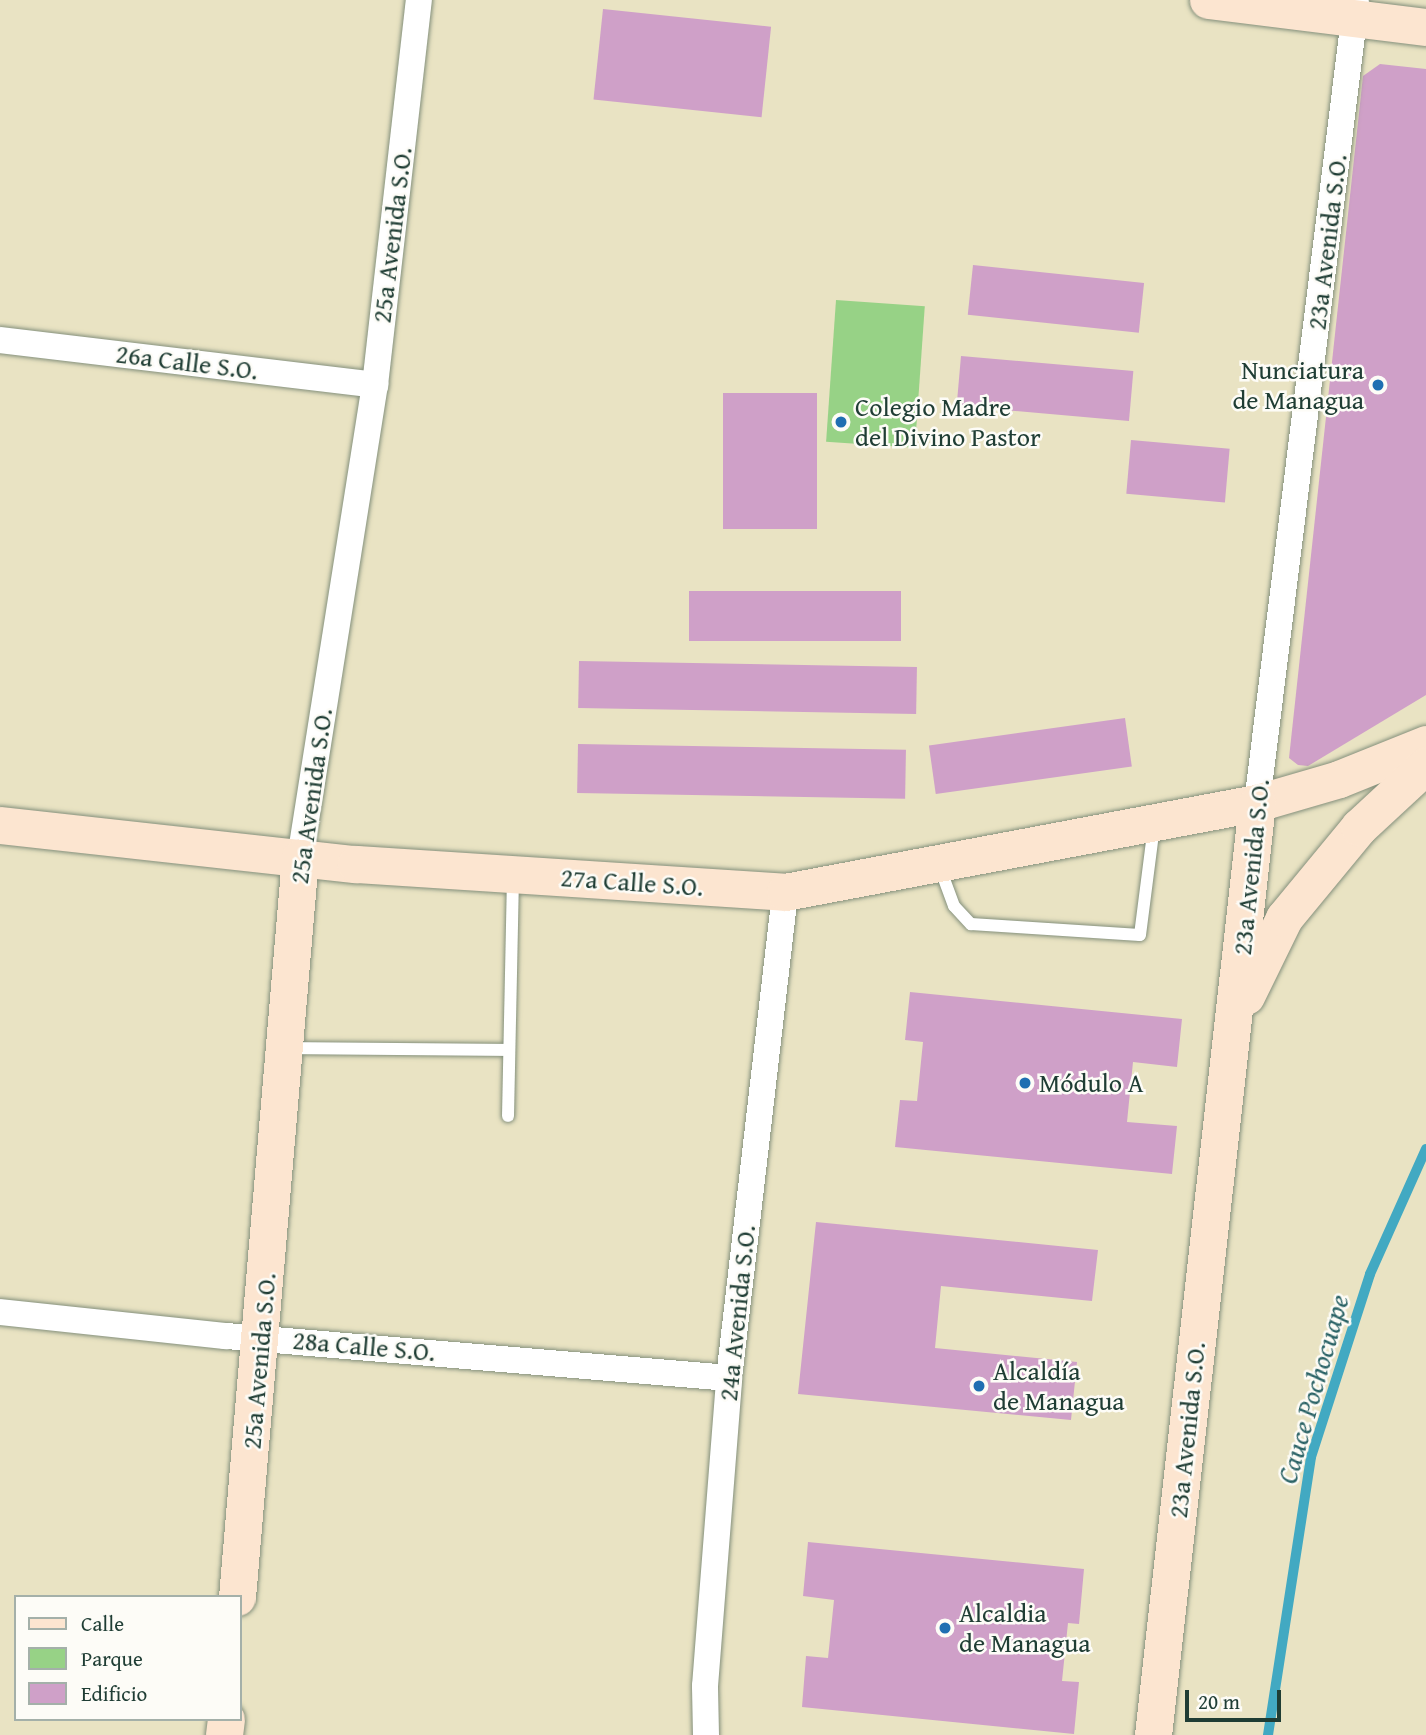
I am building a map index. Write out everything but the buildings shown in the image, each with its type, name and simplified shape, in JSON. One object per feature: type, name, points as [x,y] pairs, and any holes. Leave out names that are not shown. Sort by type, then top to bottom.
[{"type":"street","name":"25a Avenida S.O.","points":[[237,1595],[262,1338],[300,858],[375,385],[419,0]]},
{"type":"street","points":[[1208,0],[1355,10],[1426,27]]},
{"type":"street","name":"23a Avenida S.O.","points":[[1153,1735],[1257,803],[1355,10]]},
{"type":"street","name":"26a Calle S.O.","points":[[0,340],[375,385]]},
{"type":"street","name":"27a Calle S.O.","points":[[0,825],[300,858],[785,892],[937,861],[1154,824],[1257,803],[1339,779],[1426,744]]},
{"type":"street","points":[[1234,1019],[1284,918],[1359,827],[1426,765]]},
{"type":"street","name":"24a Avenida S.O.","points":[[706,1735],[705,1686],[729,1378],[785,892]]},
{"type":"street","name":"28a Calle S.O.","points":[[0,1312],[262,1338],[729,1378]]},
{"type":"lane","points":[[937,861],[954,906],[971,924],[1140,935],[1154,824]]},
{"type":"lane","points":[[508,1116],[513,874]]},
{"type":"lane","points":[[285,1048],[509,1050]]},
{"type":"green space","points":[[836,300],[925,306],[915,448],[826,442]]},
{"type":"waterway","name":"Cauce Pochocuape","points":[[1268,1735],[1311,1457],[1370,1274],[1426,1149]]},
{"type":"place","name":"Nunciatura de Managua","points":[[1378,385]]},
{"type":"place","name":"Colegio Madre del Divino Pastor","points":[[841,422]]},
{"type":"place","name":"Módulo A","points":[[1025,1083]]},
{"type":"place","name":"Alcaldía de Managua","points":[[979,1386]]},
{"type":"place","name":"Alcaldia de Managua","points":[[945,1628]]}]
